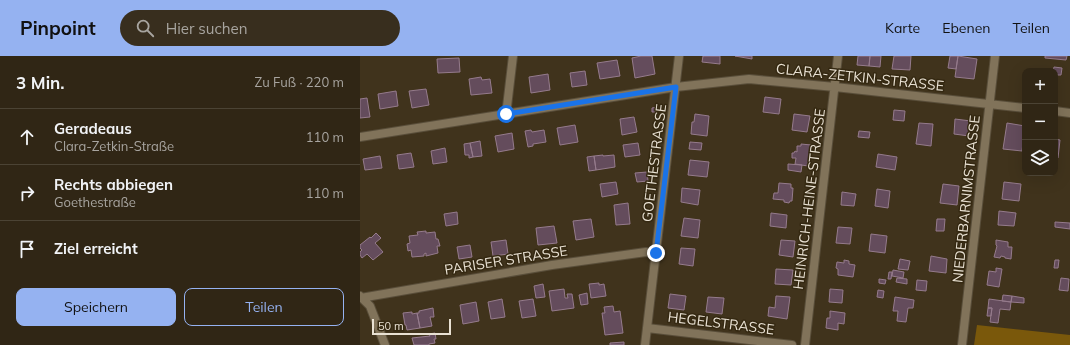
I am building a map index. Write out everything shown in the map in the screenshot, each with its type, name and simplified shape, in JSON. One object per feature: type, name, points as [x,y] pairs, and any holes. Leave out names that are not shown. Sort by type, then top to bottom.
[{"type":"street","points":[[506,114],[514,56]]},
{"type":"street","name":"GOETHESTRASSE","points":[[645,345],[679,56]]},
{"type":"street","name":"HEINRICH-HEINE-STRASSE","points":[[805,345],[838,56]]},
{"type":"street","name":"NIEDERBARNIMSTRASSE","points":[[962,345],[995,56]]},
{"type":"street","name":"CLARA-ZETKIN-STRASSE","points":[[360,137],[676,87],[749,79],[1022,108]]},
{"type":"street","points":[[1058,111],[1070,113]]},
{"type":"street","name":"PARISER STRASSE","points":[[360,297],[552,265],[646,252],[656,253]]},
{"type":"street","points":[[360,297],[370,306],[385,345]]},
{"type":"street","name":"HEGELSTRASSE","points":[[647,328],[792,345]]},
{"type":"shaded area","points":[[977,325],[1070,335],[1070,345],[974,345]]},
{"type":"building","points":[[652,56],[655,74],[635,78],[632,58]]},
{"type":"building","points":[[703,56],[720,56],[720,64],[702,62]]},
{"type":"building","points":[[735,56],[752,56],[752,59]]},
{"type":"building","points":[[858,56],[870,56],[869,66],[857,65]]},
{"type":"building","points":[[870,56],[881,56],[880,67],[869,66]]},
{"type":"building","points":[[894,56],[911,56],[910,70],[892,69]]},
{"type":"building","points":[[950,56],[958,56],[956,69],[948,68]]},
{"type":"building","points":[[958,56],[977,59],[974,79],[955,77]]},
{"type":"building","points":[[1045,56],[1067,56],[1066,60],[1045,58]]},
{"type":"building","points":[[459,58],[460,72],[438,73],[437,59]]},
{"type":"building","points":[[617,60],[620,76],[600,79],[597,63]]},
{"type":"building","points":[[1054,67],[1062,68],[1061,75],[1058,75],[1058,68]]},
{"type":"building","points":[[585,71],[587,85],[572,87],[570,73]]},
{"type":"building","points":[[548,74],[550,90],[531,93],[529,77]]},
{"type":"building","points":[[481,77],[482,80],[490,79],[492,93],[471,95],[469,79]]},
{"type":"building","points":[[426,89],[429,105],[412,108],[409,91]]},
{"type":"building","points":[[396,91],[398,106],[380,109],[378,94]]},
{"type":"building","points":[[765,97],[781,99],[779,114],[763,112]]},
{"type":"building","points":[[367,98],[370,117],[360,118],[360,99]]},
{"type":"building","points":[[657,107],[657,112],[652,112],[652,108]]},
{"type":"building","points":[[894,110],[905,111],[904,121],[893,120]]},
{"type":"building","points":[[695,114],[709,116],[707,136],[691,134],[692,122],[694,122]]},
{"type":"building","points":[[794,114],[810,116],[807,132],[792,130]]},
{"type":"building","points":[[634,117],[637,132],[622,135],[620,119]]},
{"type":"building","points":[[955,119],[971,121],[969,136],[954,134]]},
{"type":"building","points":[[919,123],[933,124],[931,146],[916,144]]},
{"type":"building","points":[[1007,123],[1022,126],[1022,151],[1003,149]]},
{"type":"building","points":[[575,125],[578,142],[560,145],[557,128]]},
{"type":"building","points":[[531,130],[532,132],[544,130],[546,142],[533,144],[533,146],[528,147],[525,131]]},
{"type":"building","points":[[859,131],[870,132],[869,138],[858,137]]},
{"type":"building","points":[[512,133],[514,149],[498,152],[495,136]]},
{"type":"building","points":[[1058,140],[1060,140],[1058,158]]},
{"type":"building","points":[[480,141],[482,156],[473,157],[470,143]]},
{"type":"building","points":[[690,142],[702,143],[701,150],[689,149]]},
{"type":"building","points":[[470,143],[473,157],[469,158],[469,155],[465,155],[464,144]]},
{"type":"building","points":[[638,143],[640,155],[625,157],[623,145]]},
{"type":"building","points":[[801,144],[811,145],[808,166],[795,164],[796,158],[792,158],[792,153],[795,151],[797,152],[797,146],[801,146]]},
{"type":"building","points":[[445,148],[447,162],[433,164],[431,151]]},
{"type":"building","points":[[411,153],[414,167],[399,169],[397,155]]},
{"type":"building","points":[[878,154],[897,157],[895,170],[876,167]]},
{"type":"building","points":[[614,155],[615,167],[596,170],[594,156]]},
{"type":"building","points":[[380,156],[382,168],[365,170],[363,159]]},
{"type":"building","points":[[594,156],[596,170],[589,171],[587,157]]},
{"type":"building","points":[[690,160],[709,162],[707,177],[688,175]]},
{"type":"building","points":[[788,164],[802,165],[801,172],[788,170]]},
{"type":"building","points":[[647,172],[648,181],[637,182],[635,173]]},
{"type":"building","points":[[616,182],[618,194],[602,197],[600,184]]},
{"type":"building","points":[[1004,182],[1021,184],[1019,201],[1002,199]]},
{"type":"building","points":[[779,183],[791,184],[791,188],[793,188],[792,201],[789,203],[784,202],[784,200],[773,199],[774,193],[778,193]]},
{"type":"building","points":[[943,184],[959,186],[957,205],[940,203]]},
{"type":"building","points":[[682,188],[700,190],[698,205],[681,202]]},
{"type":"building","points":[[877,189],[890,191],[888,208],[875,206]]},
{"type":"building","points":[[842,192],[856,194],[854,206],[841,205]]},
{"type":"building","points":[[628,203],[630,224],[616,225],[614,205]]},
{"type":"building","points":[[999,211],[1016,213],[1014,226],[998,225]]},
{"type":"building","points":[[457,212],[458,224],[446,226],[444,214]]},
{"type":"building","points":[[771,213],[787,215],[786,228],[770,226]]},
{"type":"building","points":[[684,218],[700,220],[698,238],[681,236]]},
{"type":"building","points":[[591,219],[594,237],[576,240],[573,221]]},
{"type":"building","points":[[937,219],[945,219],[944,231],[936,231]]},
{"type":"building","points":[[1055,222],[1070,223],[1070,229],[1055,227]]},
{"type":"building","points":[[554,226],[557,243],[538,245],[536,228]]},
{"type":"building","points":[[838,227],[852,228],[850,244],[836,243]]},
{"type":"building","points":[[426,231],[426,233],[435,232],[436,239],[438,239],[440,246],[437,246],[438,253],[426,256],[426,253],[424,256],[412,257],[411,250],[408,251],[407,244],[410,243],[409,236],[418,235],[417,232]]},
{"type":"building","points":[[376,233],[381,238],[375,243],[383,252],[373,260],[367,254],[362,258],[360,255],[362,250],[360,245]]},
{"type":"building","points":[[871,234],[887,236],[885,253],[869,251]]},
{"type":"building","points":[[506,240],[508,254],[493,256],[491,242]]},
{"type":"building","points":[[781,240],[795,241],[793,257],[779,255]]},
{"type":"building","points":[[996,240],[1008,242],[1008,247],[1012,247],[1011,259],[1001,256],[1000,258],[994,257],[997,246]]},
{"type":"building","points":[[470,245],[472,257],[459,259],[457,247]]},
{"type":"building","points":[[681,248],[695,249],[693,266],[679,264]]},
{"type":"building","points":[[931,256],[947,259],[946,273],[929,271]]},
{"type":"building","points":[[900,259],[910,261],[908,270],[898,269]]},
{"type":"building","points":[[844,260],[849,261],[849,264],[855,265],[853,277],[838,275],[838,269],[836,268],[837,262],[844,263]]},
{"type":"building","points":[[1055,260],[1059,260],[1058,268],[1054,268]]},
{"type":"building","points":[[996,268],[1002,269],[999,287],[987,285],[989,271],[996,272]]},
{"type":"building","points":[[776,269],[793,270],[791,285],[775,284]]},
{"type":"building","points":[[893,270],[904,272],[903,278],[892,276]]},
{"type":"building","points":[[889,272],[892,272],[891,279],[888,279]]},
{"type":"building","points":[[897,278],[907,279],[907,284],[896,282]]},
{"type":"building","points":[[1061,278],[1069,279],[1068,291],[1059,290]]},
{"type":"building","points":[[879,279],[886,280],[885,284],[879,283]]},
{"type":"building","points":[[917,280],[927,281],[926,291],[916,290]]},
{"type":"building","points":[[599,283],[599,285],[604,284],[606,296],[591,298],[589,284]]},
{"type":"building","points":[[543,284],[545,297],[536,298],[534,286]]},
{"type":"building","points":[[564,289],[565,298],[568,298],[567,294],[572,294],[574,308],[552,311],[549,291]]},
{"type":"building","points":[[830,289],[843,290],[842,303],[829,302]]},
{"type":"building","points":[[878,290],[884,291],[883,298],[877,297]]},
{"type":"building","points":[[587,293],[588,304],[581,305],[579,295]]},
{"type":"building","points":[[670,294],[686,296],[684,310],[668,308]]},
{"type":"building","points":[[1003,295],[1012,296],[1011,302],[1002,301]]},
{"type":"building","points":[[776,296],[790,297],[787,319],[768,316],[769,307],[775,308]]},
{"type":"building","points":[[1012,296],[1024,298],[1024,303],[1011,302]]},
{"type":"building","points":[[708,297],[724,298],[722,314],[706,312]]},
{"type":"building","points":[[895,297],[914,300],[913,308],[908,308],[906,322],[897,321],[898,311],[893,311]]},
{"type":"building","points":[[502,299],[505,317],[491,319],[488,302]]},
{"type":"building","points":[[533,299],[536,316],[522,318],[519,301]]},
{"type":"building","points":[[989,299],[1011,302],[1010,310],[1000,309],[998,323],[990,322],[992,308],[988,308]]},
{"type":"building","points":[[476,302],[479,321],[463,324],[460,305]]},
{"type":"building","points":[[613,306],[614,312],[620,311],[623,333],[605,335],[602,313],[605,313],[604,307]]},
{"type":"building","points":[[433,308],[434,317],[430,317],[432,326],[420,328],[417,313],[419,313],[419,311]]},
{"type":"building","points":[[988,308],[992,308],[991,316],[987,316]]},
{"type":"building","points":[[830,311],[845,313],[844,324],[838,323],[838,330],[826,328],[827,318],[830,318]]},
{"type":"building","points":[[412,312],[412,314],[417,313],[420,328],[407,330],[403,313]]},
{"type":"building","points":[[435,333],[435,343],[429,345],[414,345],[412,338],[430,336],[429,334]]},
{"type":"building","points":[[624,342],[624,345],[610,345],[610,343]]},
{"type":"route","points":[[506,114],[676,87],[656,253]]}]
